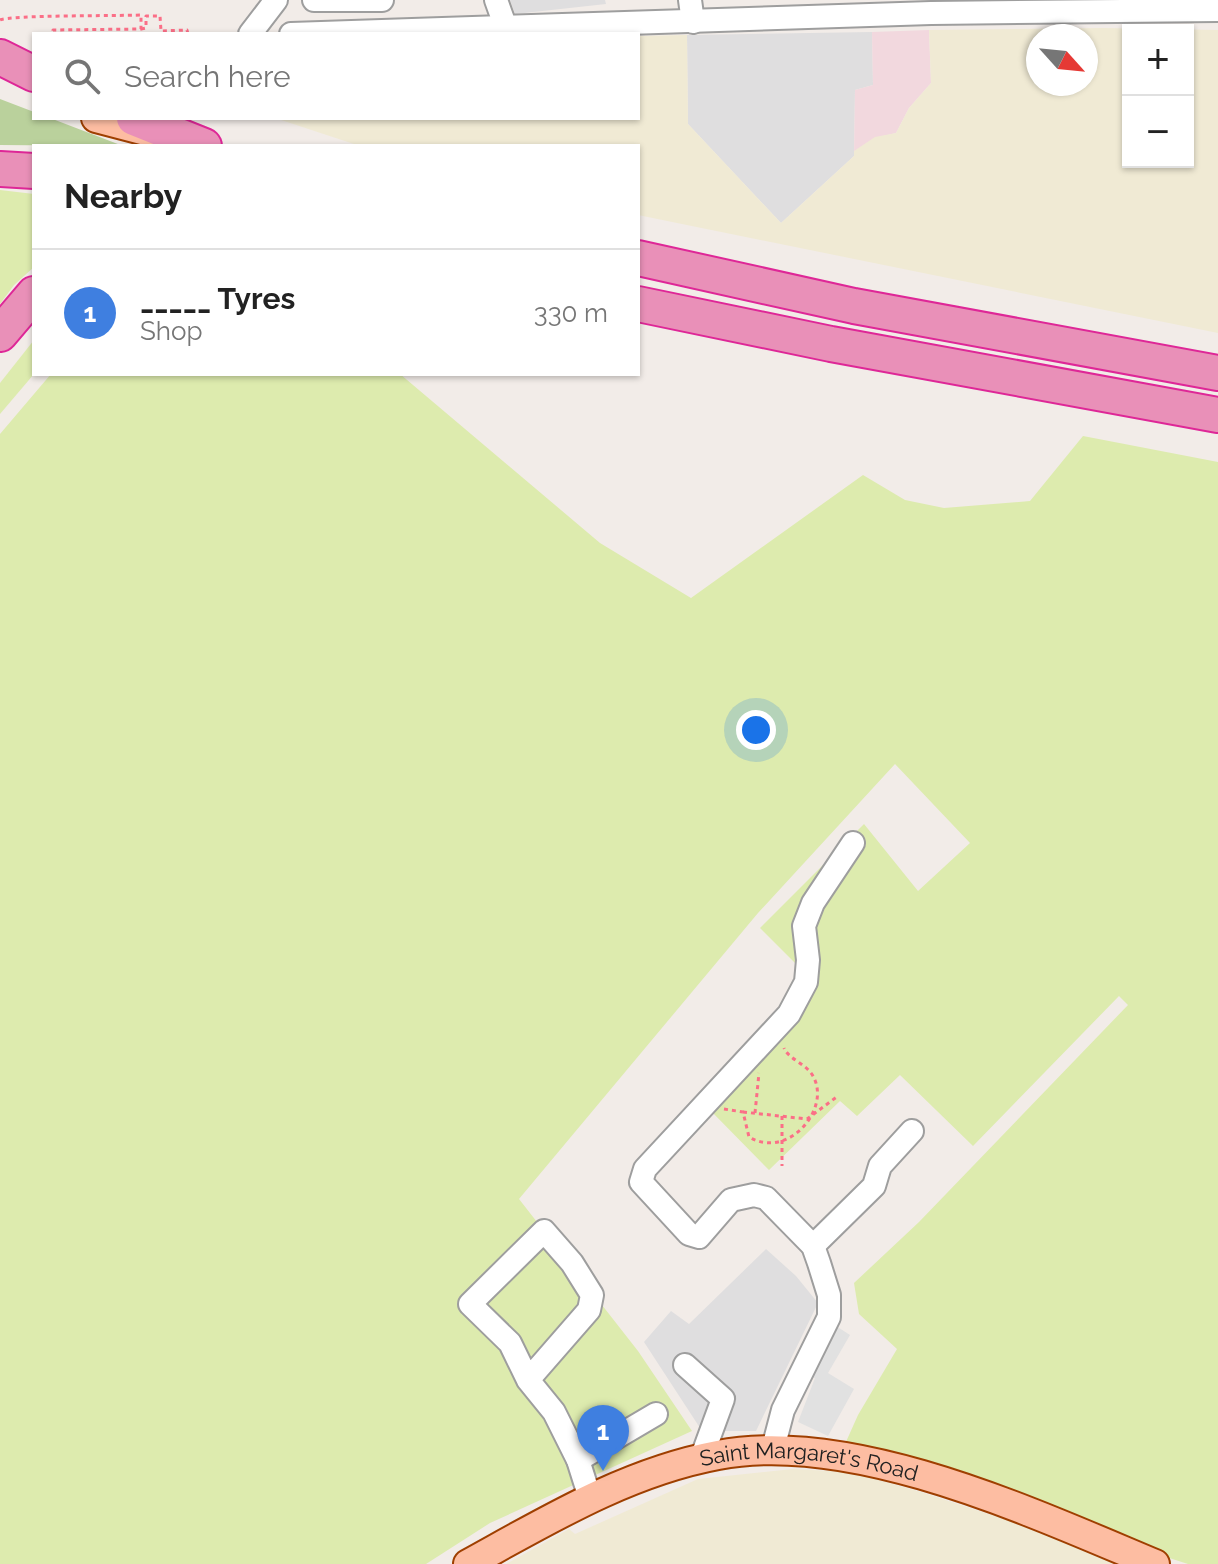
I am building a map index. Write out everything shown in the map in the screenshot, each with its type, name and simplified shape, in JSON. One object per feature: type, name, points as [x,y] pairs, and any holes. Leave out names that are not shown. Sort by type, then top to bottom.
[{"type":"highway","points":[[0,57],[32,73]]},
{"type":"highway","points":[[139,120],[197,144]]},
{"type":"highway","points":[[0,169],[32,171]]},
{"type":"highway","points":[[640,258],[883,312],[1218,373]]},
{"type":"highway","points":[[0,334],[32,296]]},
{"type":"highway","points":[[640,304],[876,353],[1218,415]]},
{"type":"main road","points":[[0,75],[32,90]]},
{"type":"main road","points":[[104,120],[194,144]]},
{"type":"main road","name":"Saint Margaret's Road","points":[[468,1564],[590,1498],[657,1471],[720,1454],[772,1452],[864,1459],[899,1468],[1018,1509],[1155,1564]]},
{"type":"street","points":[[252,32],[276,0]]},
{"type":"street","points":[[314,0],[382,0]]},
{"type":"street","points":[[496,0],[506,28]]},
{"type":"street","points":[[363,32],[506,28],[691,11],[931,13],[1193,5],[1218,10]]},
{"type":"street","points":[[772,1452],[783,1410],[829,1317],[829,1295],[813,1246],[766,1198],[754,1195],[731,1200],[699,1237],[689,1234],[641,1182],[645,1169],[780,1023],[806,982],[808,960],[804,926],[813,903],[853,843]]},
{"type":"street","points":[[813,1246],[874,1186],[880,1166],[912,1131]]},
{"type":"street","points":[[528,1380],[589,1310],[592,1295],[572,1263],[544,1231],[470,1304],[510,1343],[528,1380],[554,1412],[578,1460],[590,1498]]},
{"type":"street","points":[[685,1365],[723,1399],[701,1459]]},
{"type":"street","points":[[578,1460],[656,1414]]},
{"type":"path","points":[[0,20],[10,16],[141,15],[141,29]]},
{"type":"path","points":[[53,32],[141,29],[146,28],[146,16],[160,16],[161,31],[188,32]]},
{"type":"path","points":[[743,1112],[749,1137],[765,1144],[782,1143],[801,1131],[807,1119],[817,1091],[815,1078],[805,1066],[783,1051],[787,1032],[780,1023]]},
{"type":"path","points":[[755,1113],[762,1043]]},
{"type":"path","points":[[707,1102],[715,1109],[807,1119],[838,1096]]},
{"type":"path","points":[[782,1116],[782,1166]]},
{"type":"shaded area","points":[[510,0],[605,0],[606,4],[515,14]]},
{"type":"shaded area","points":[[1098,28],[1122,28],[1122,168],[1194,168],[1194,30],[1218,30],[1218,333],[640,215],[640,144],[354,144],[281,120],[640,120],[640,36],[687,35],[688,124],[781,223],[854,156],[854,151],[875,137],[896,133],[909,108],[931,83],[929,30],[1026,29],[1026,96],[1098,96]]},
{"type":"shaded area","points":[[929,30],[931,83],[909,108],[896,133],[875,138],[854,156],[855,90],[873,85],[872,32]]},
{"type":"shaded area","points":[[872,32],[873,85],[855,90],[854,156],[781,223],[688,124],[687,35]]},
{"type":"shaded area","points":[[766,1249],[796,1276],[818,1303],[756,1431],[702,1431],[644,1342],[671,1311],[689,1324]]},
{"type":"shaded area","points":[[836,1326],[850,1335],[828,1373],[854,1389],[828,1436],[798,1422],[815,1378],[808,1375]]},
{"type":"shaded area","points":[[793,1469],[850,1472],[921,1492],[1010,1521],[1117,1564],[506,1564],[569,1529],[575,1534],[698,1479]]},
{"type":"green space","points":[[0,99],[32,111],[32,120],[55,120],[118,144],[32,144],[0,145]]},
{"type":"green space","points":[[0,190],[32,194],[32,269],[14,285],[0,304]]},
{"type":"green space","points":[[32,343],[32,376],[0,414],[0,383]]},
{"type":"green space","points":[[49,376],[402,376],[600,543],[691,598],[863,475],[905,500],[944,508],[1030,501],[1083,436],[1218,462],[1218,1564],[1188,1564],[841,1453],[858,1415],[897,1349],[859,1314],[854,1283],[919,1222],[1128,1005],[1119,996],[973,1146],[900,1075],[857,1116],[840,1101],[769,1170],[710,1110],[811,979],[760,928],[864,824],[918,891],[970,843],[895,764],[758,913],[519,1199],[638,1351],[692,1431],[490,1523],[426,1564],[0,1564],[0,434]]},
{"type":"place","name":"_____ Tyres","points":[[603,1471]]}]
